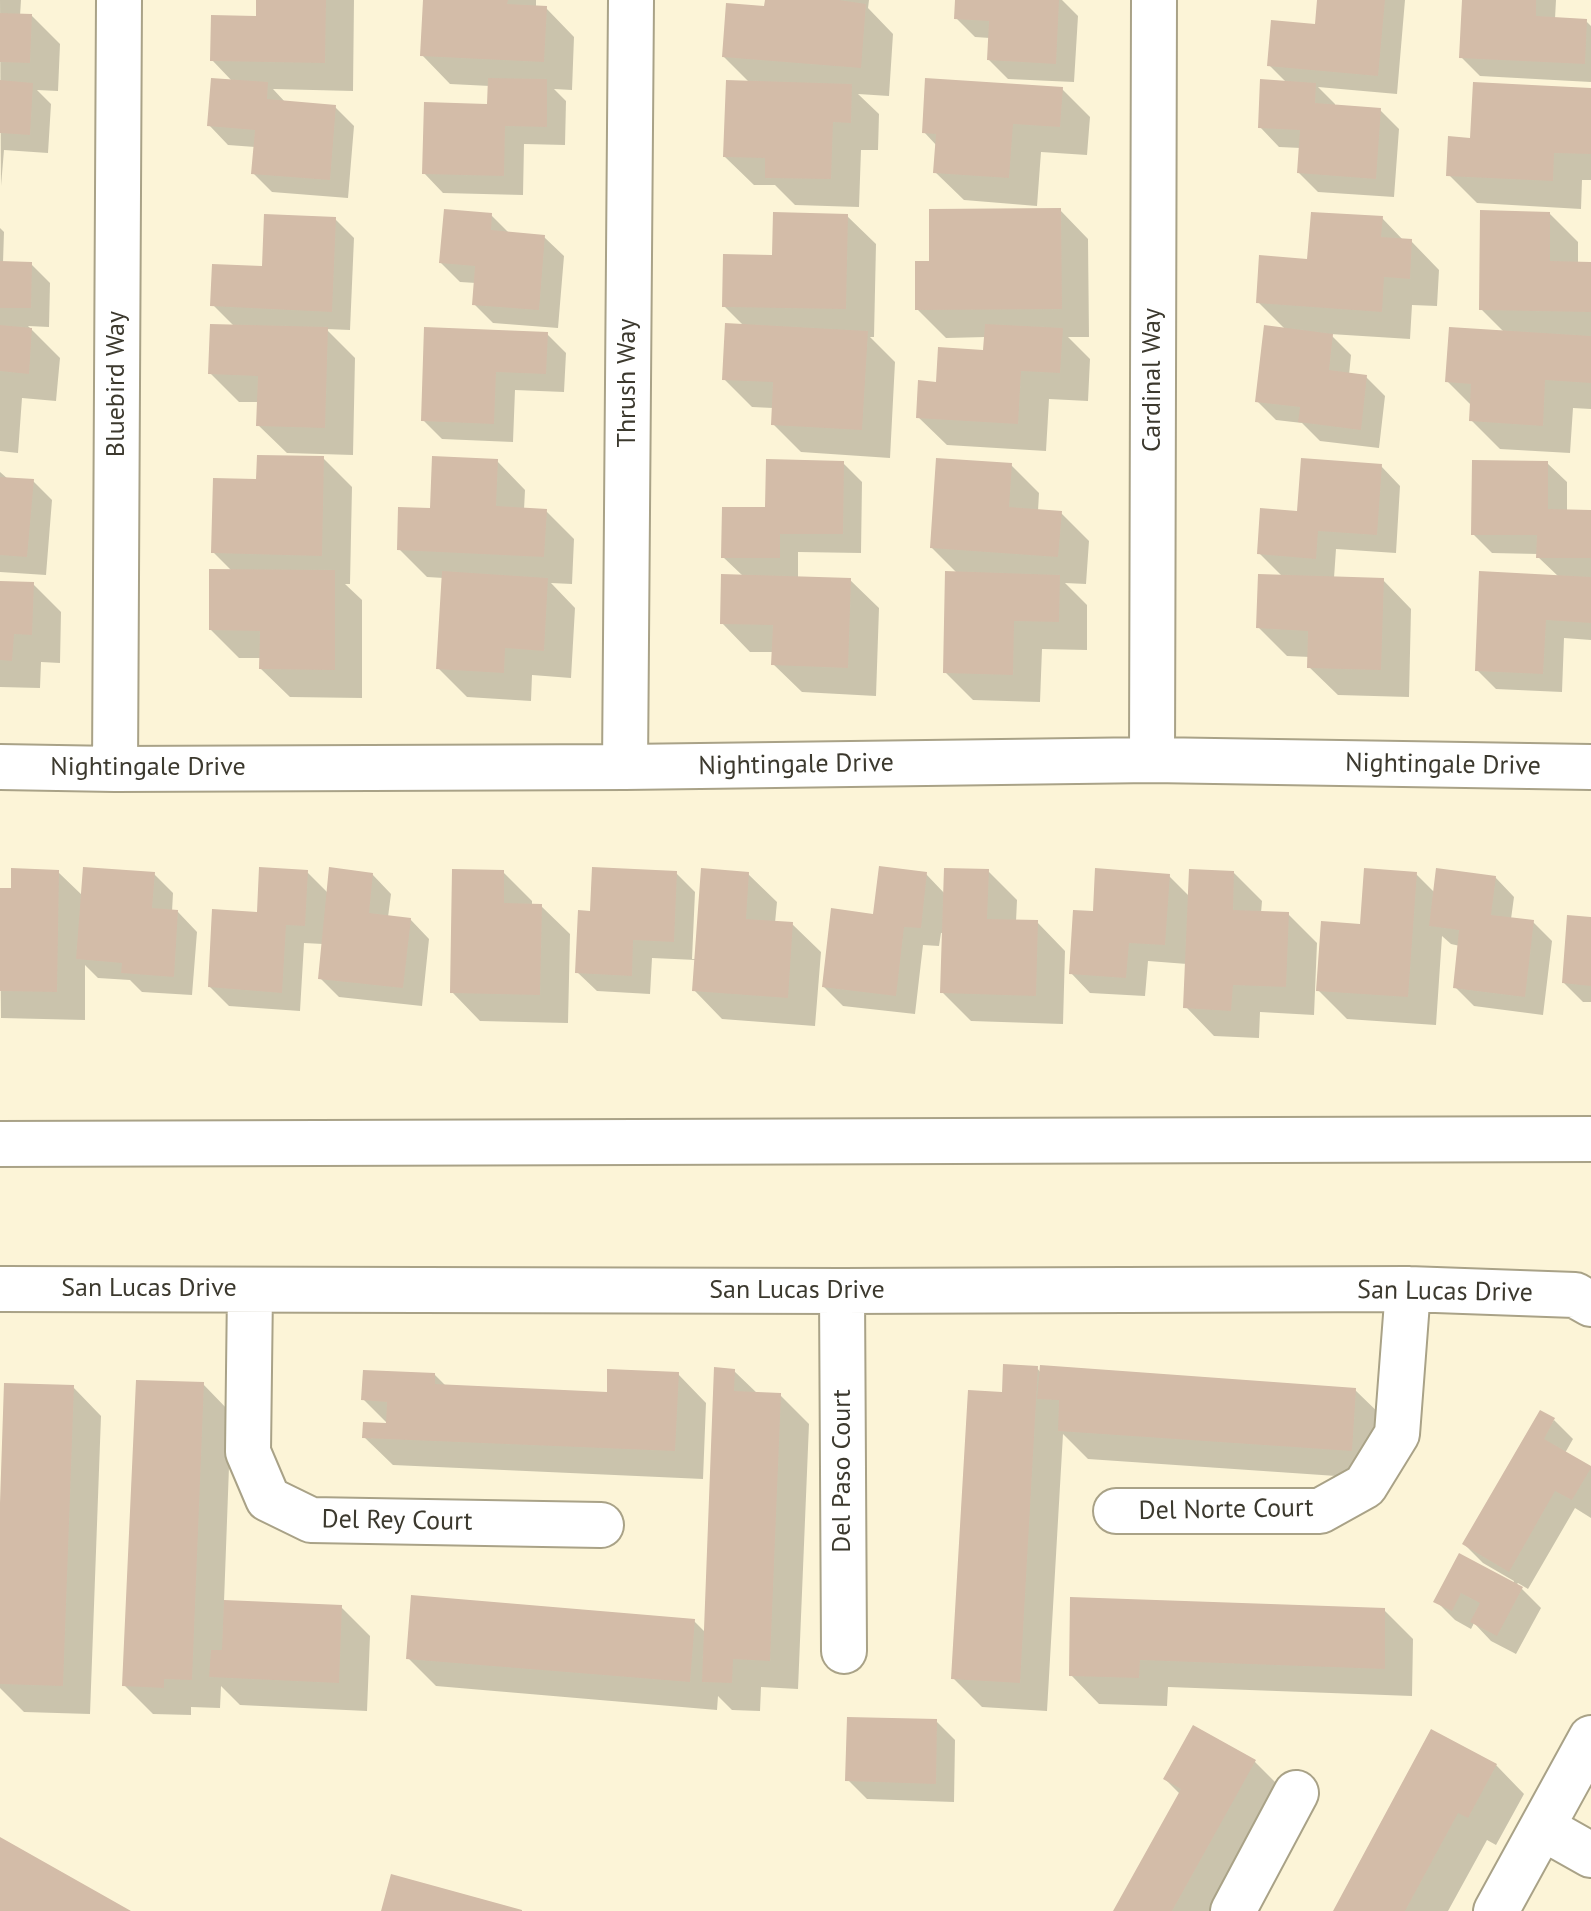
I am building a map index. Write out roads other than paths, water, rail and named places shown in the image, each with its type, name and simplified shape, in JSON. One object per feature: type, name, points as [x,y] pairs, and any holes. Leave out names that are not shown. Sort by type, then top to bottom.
[{"type":"street","name":"Bluebird Way","points":[[115,769],[119,0]]},
{"type":"street","name":"Thrush Way","points":[[625,767],[631,0]]},
{"type":"street","name":"Cardinal Way","points":[[1152,760],[1154,0]]},
{"type":"street","name":"Nightingale Drive","points":[[0,767],[625,767],[1152,760],[1591,767]]},
{"type":"street","points":[[0,1144],[1591,1139]]},
{"type":"street","name":"San Lucas Drive","points":[[0,1289],[1408,1289],[1575,1295],[1591,1304]]},
{"type":"street","name":"Del Norte Court","points":[[1116,1511],[1320,1511],[1365,1486],[1397,1434],[1408,1289]]},
{"type":"street","name":"Del Rey Court","points":[[250,1290],[248,1452],[268,1499],[311,1520],[601,1525]]},
{"type":"street","name":"Del Paso Court","points":[[842,1291],[844,1651]]},
{"type":"street","points":[[1496,1911],[1591,1738]]},
{"type":"street","points":[[1233,1911],[1296,1793]]},
{"type":"street","points":[[1543,1828],[1591,1855]]}]
